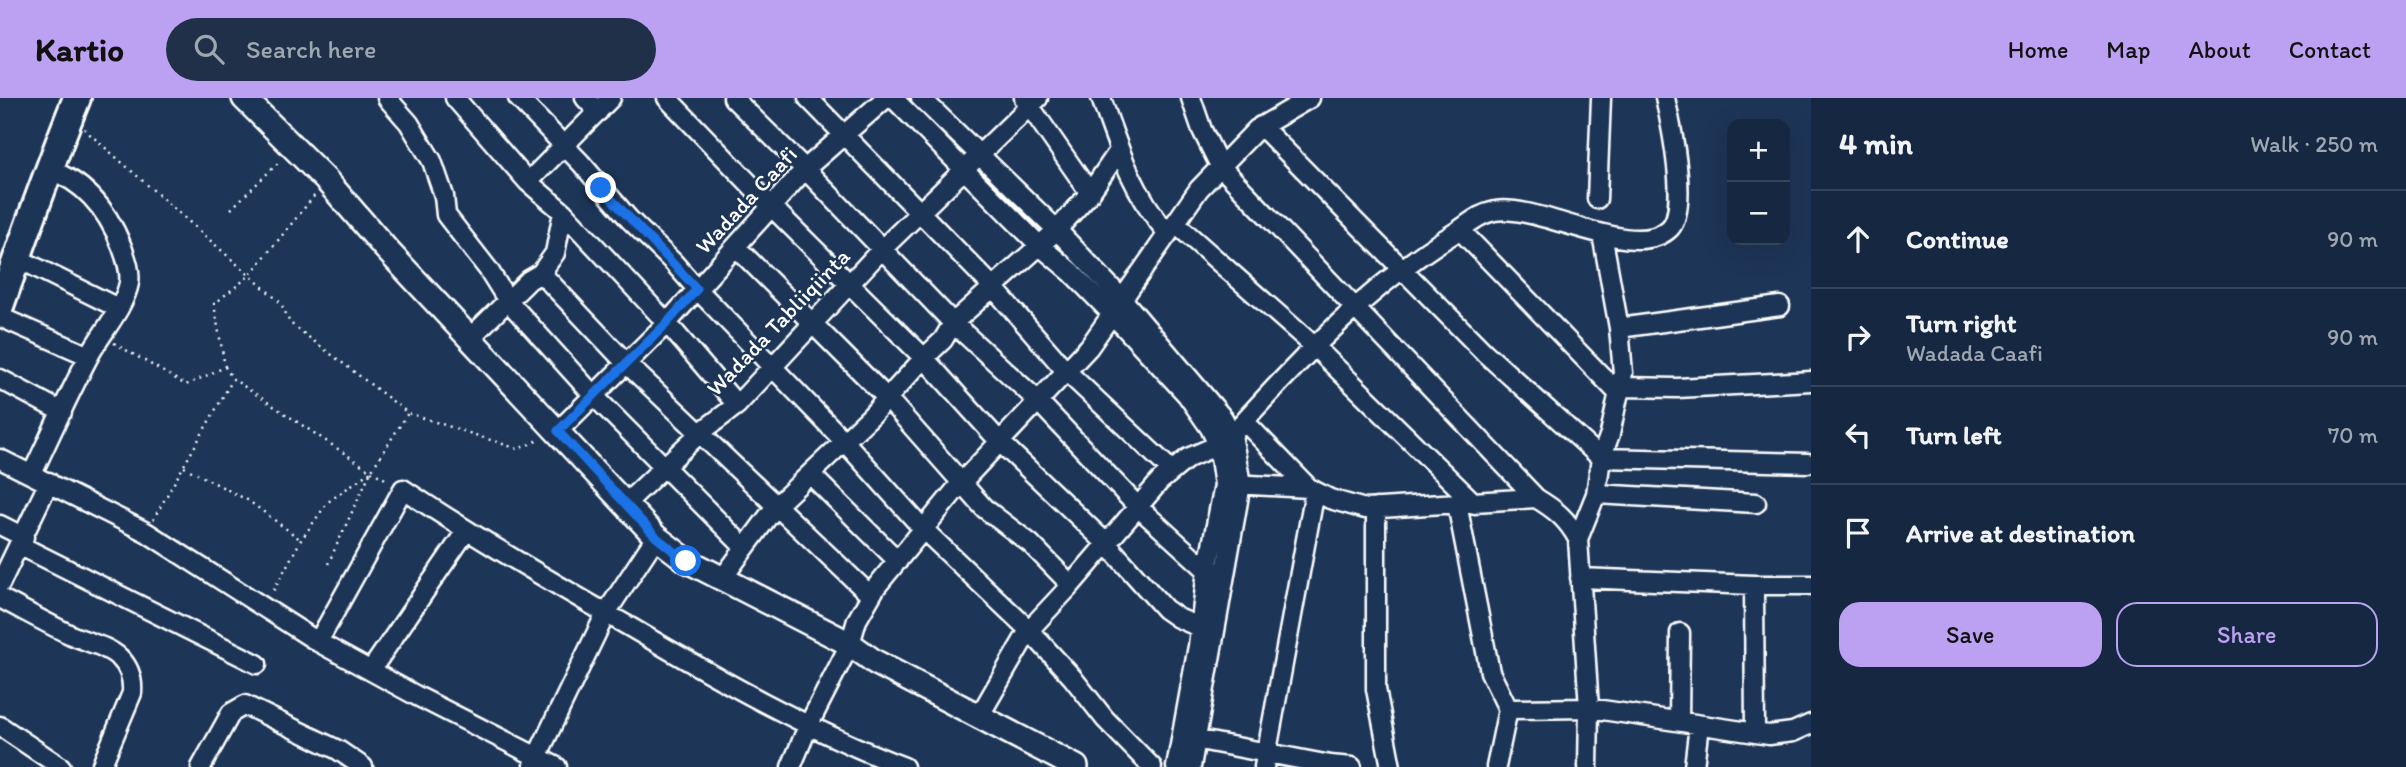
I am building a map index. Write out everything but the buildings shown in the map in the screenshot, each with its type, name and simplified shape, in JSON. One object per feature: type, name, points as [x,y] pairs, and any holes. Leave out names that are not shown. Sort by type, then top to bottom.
[{"type":"highway","points":[[8,256],[47,169],[68,104]]},
{"type":"highway","points":[[0,306],[8,256],[55,112],[68,104]]},
{"type":"main road","points":[[252,100],[656,537],[686,561],[850,644],[875,662],[1076,767]]},
{"type":"street","points":[[387,98],[409,123],[432,162],[444,196],[446,215],[488,269],[508,301],[594,396],[745,548]]},
{"type":"street","points":[[455,98],[528,182],[563,212],[667,323],[737,405]]},
{"type":"street","points":[[518,98],[629,219],[844,441],[924,530],[1029,630],[1072,677],[1105,719],[1152,767]]},
{"type":"street","points":[[584,98],[598,112]]},
{"type":"street","points":[[528,182],[611,98]]},
{"type":"street","points":[[667,98],[924,358],[1000,442],[1107,543],[1165,609],[1199,627]]},
{"type":"street","points":[[733,98],[806,169],[953,324],[1038,401],[1138,507],[1207,570],[1225,571]]},
{"type":"street","points":[[808,98],[992,286],[1067,372],[1171,470]]},
{"type":"street","name":"Wadada Caafi","points":[[558,431],[667,323],[806,169],[886,98]]},
{"type":"street","points":[[893,98],[1039,245],[1118,308]]},
{"type":"street","points":[[921,98],[1057,230],[1210,428],[1232,433],[1312,490],[1346,505],[1365,509],[1536,498]]},
{"type":"street","points":[[1101,98],[1118,152],[1143,202],[1314,346],[1475,504]]},
{"type":"street","points":[[1191,98],[1202,130],[1220,166],[1536,498],[1568,521],[1578,539]]},
{"type":"street","points":[[791,767],[809,724],[850,644],[870,595],[962,482],[1089,347],[1199,189],[1261,126],[1310,98]]},
{"type":"street","points":[[1597,199],[1601,98]]},
{"type":"street","points":[[980,715],[1029,630],[1171,470],[1232,433],[1314,346],[1380,286],[1432,247],[1476,217],[1495,211],[1513,210],[1582,230],[1641,239],[1668,230],[1675,220],[1678,206],[1677,176],[1665,98]]},
{"type":"street","points":[[1030,100],[1090,193]]},
{"type":"street","name":"Wadada Tabliiqiinta","points":[[624,505],[701,432],[737,405],[881,250],[980,155],[1030,100]]},
{"type":"street","points":[[1261,126],[1485,353],[1601,458],[1808,463]]},
{"type":"street","points":[[722,579],[776,506],[887,398],[943,340],[953,324],[1057,230],[1090,193],[1118,152]]},
{"type":"street","points":[[32,474],[89,356],[118,308],[129,283],[129,269],[106,212],[86,191],[63,174],[47,169]]},
{"type":"street","points":[[470,338],[529,280],[541,273],[555,253],[563,212]]},
{"type":"street","points":[[1460,230],[1620,391],[1811,381]]},
{"type":"street","points":[[1588,767],[1590,708],[1578,539],[1596,494],[1601,458],[1611,434],[1623,365],[1602,234]]},
{"type":"street","points":[[736,247],[887,398],[984,508],[1031,544],[1071,585]]},
{"type":"street","points":[[8,256],[118,308]]},
{"type":"street","points":[[541,273],[626,363],[870,595]]},
{"type":"street","points":[[1619,328],[1780,306]]},
{"type":"street","points":[[0,317],[89,356]]},
{"type":"street","points":[[0,379],[62,412]]},
{"type":"street","points":[[1176,767],[1188,737],[1204,647],[1225,571],[1232,484],[1232,433]]},
{"type":"street","points":[[0,460],[146,532],[318,642],[535,762],[557,767]]},
{"type":"street","points":[[810,474],[898,561]]},
{"type":"street","points":[[0,584],[49,482]]},
{"type":"street","points":[[1232,484],[1312,490]]},
{"type":"street","points":[[1204,647],[1199,627],[1207,570],[1232,484]]},
{"type":"street","points":[[318,642],[403,489],[466,531],[712,675],[809,724],[904,767]]},
{"type":"street","points":[[1266,760],[1312,490]]},
{"type":"street","points":[[1596,494],[1756,503]]},
{"type":"street","points":[[1457,504],[1490,672],[1508,709],[1496,767]]},
{"type":"street","points":[[1376,508],[1376,689],[1391,767]]},
{"type":"street","points":[[0,525],[22,541],[257,664]]},
{"type":"street","points":[[371,670],[466,531]]},
{"type":"street","points":[[535,762],[606,613],[656,537]]},
{"type":"street","points":[[1580,578],[1811,585]]},
{"type":"street","points":[[1754,585],[1755,733]]},
{"type":"street","points":[[0,598],[71,635],[107,650],[120,658],[128,670],[133,680],[132,693],[102,767]]},
{"type":"street","points":[[1679,721],[1680,633]]},
{"type":"street","points":[[201,767],[231,713],[245,705],[338,750],[363,767]]},
{"type":"street","points":[[1508,709],[1590,708],[1769,735],[1793,732],[1811,724]]},
{"type":"street","points":[[1694,767],[1699,725]]},
{"type":"street","points":[[0,726],[61,767]]},
{"type":"street","points":[[1188,737],[1266,760],[1352,767]]},
{"type":"street","points":[[1188,737],[1191,767]]},
{"type":"path","points":[[68,104],[281,303],[290,323],[408,413],[518,449],[558,431]]},
{"type":"path","points":[[231,209],[293,147]]},
{"type":"path","points":[[327,181],[250,276],[214,304],[225,367],[233,379],[371,471],[403,489]]},
{"type":"path","points":[[101,335],[186,385],[225,367]]},
{"type":"path","points":[[146,532],[233,379]]},
{"type":"path","points":[[328,564],[371,471],[408,413]]},
{"type":"path","points":[[184,467],[248,501],[301,540]]},
{"type":"path","points":[[264,607],[301,540],[328,502],[371,471]]},
{"type":"route","points":[[601,188],[697,289],[667,323],[558,431],[624,505],[656,537],[686,561]]}]
